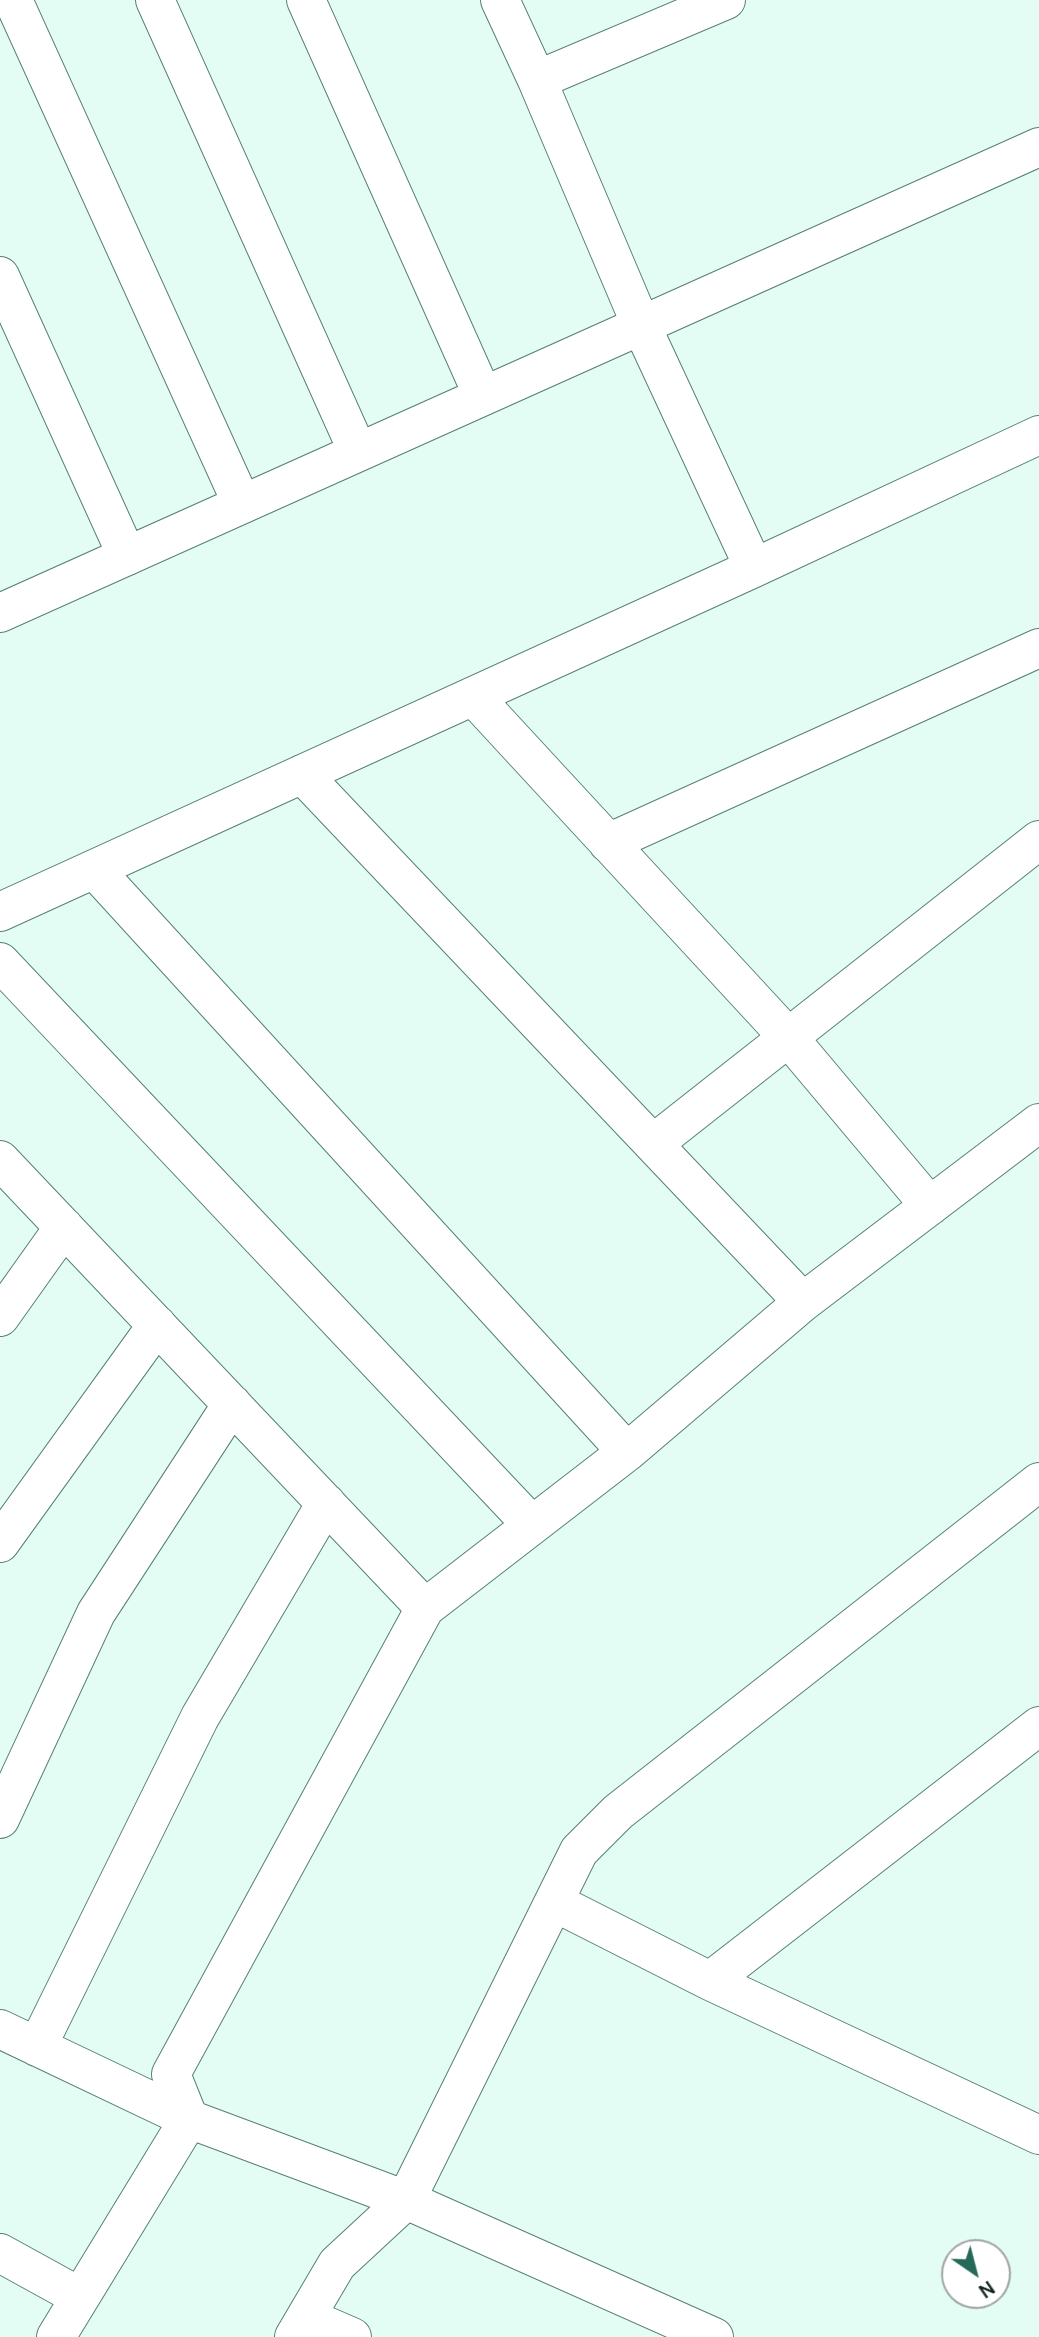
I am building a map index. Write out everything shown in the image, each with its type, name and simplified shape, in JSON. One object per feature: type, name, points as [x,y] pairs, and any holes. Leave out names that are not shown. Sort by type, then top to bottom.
[{"type":"street","points":[[13,0],[242,504]]},
{"type":"street","points":[[155,0],[358,452]]},
{"type":"street","points":[[306,0],[483,396]]},
{"type":"street","points":[[500,0],[537,80],[641,325],[754,568]]},
{"type":"street","points":[[537,80],[726,0]]},
{"type":"street","points":[[2,606],[127,556],[1039,148]]},
{"type":"street","points":[[0,276],[127,556]]},
{"type":"street","points":[[0,912],[1039,435]]},
{"type":"street","points":[[608,843],[1039,648]]},
{"type":"street","points":[[473,696],[788,1037],[930,1206]]},
{"type":"street","points":[[302,774],[803,1302]]},
{"type":"street","points":[[653,1144],[1039,840]]},
{"type":"street","points":[[94,869],[627,1452]]},
{"type":"street","points":[[0,961],[532,1525]]},
{"type":"street","points":[[189,2119],[171,2074],[425,1608],[627,1452],[803,1302],[1039,1123]]},
{"type":"street","points":[[0,1160],[425,1608]]},
{"type":"street","points":[[0,1317],[64,1227]]},
{"type":"street","points":[[0,1543],[157,1325]]},
{"type":"street","points":[[0,1819],[96,1613],[232,1404]]},
{"type":"street","points":[[352,2337],[300,2327],[337,2264],[406,2200],[579,1851],[618,1812],[1039,1482]]},
{"type":"street","points":[[37,2047],[200,1717],[326,1503]]},
{"type":"street","points":[[710,1981],[1039,1726]]},
{"type":"street","points":[[554,1902],[710,1981],[1039,2135]]},
{"type":"street","points":[[0,2029],[189,2119],[406,2200],[714,2337]]},
{"type":"street","points":[[55,2337],[189,2119]]},
{"type":"street","points":[[0,2253],[80,2297]]}]
